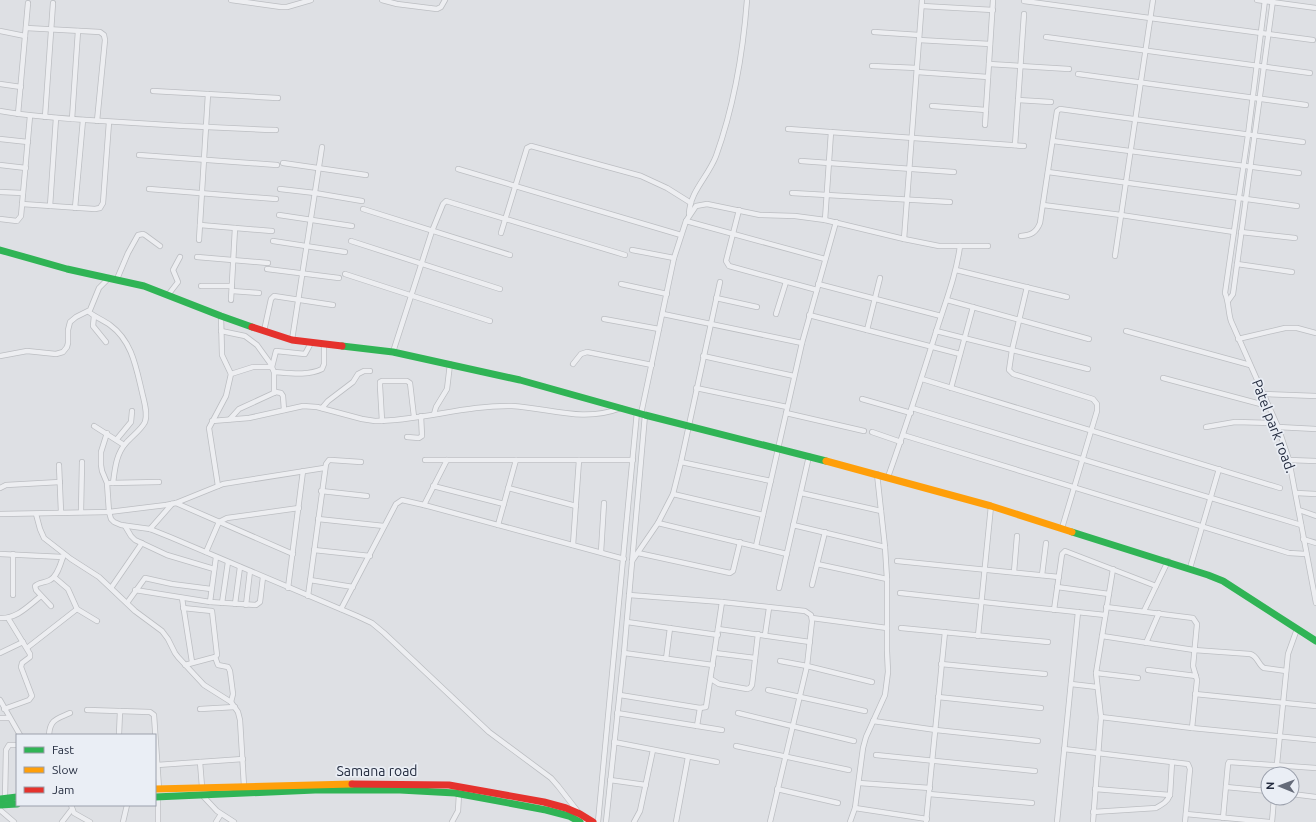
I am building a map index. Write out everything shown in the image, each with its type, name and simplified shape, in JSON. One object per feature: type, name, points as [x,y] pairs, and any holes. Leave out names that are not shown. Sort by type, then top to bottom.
[{"type":"street","points":[[231,0],[281,7],[311,0]]},
{"type":"street","points":[[382,0],[396,4],[437,9],[441,7],[445,0]]},
{"type":"street","points":[[690,214],[690,203],[711,167],[727,119],[741,55],[747,0]]},
{"type":"street","points":[[916,0],[922,2],[993,10]]},
{"type":"street","points":[[985,125],[993,0]]},
{"type":"street","points":[[1115,256],[1153,0]]},
{"type":"street","points":[[1257,0],[1316,8]]},
{"type":"street","points":[[1024,1],[1313,40]]},
{"type":"street","name":"Patel park road.","points":[[1265,1],[1248,135],[1225,293],[1228,303],[1229,316],[1290,460],[1303,539],[1316,603]]},
{"type":"street","points":[[1228,303],[1233,294],[1273,1]]},
{"type":"street","points":[[904,239],[922,2]]},
{"type":"street","points":[[18,114],[28,3]]},
{"type":"street","points":[[45,117],[53,3]]},
{"type":"street","points":[[1015,145],[1024,14]]},
{"type":"street","points":[[26,28],[100,32],[104,35],[97,121]]},
{"type":"street","points":[[72,119],[78,31]]},
{"type":"street","points":[[0,32],[25,36]]},
{"type":"street","points":[[874,32],[920,35]]},
{"type":"street","points":[[1046,37],[1310,73]]},
{"type":"street","points":[[919,40],[990,44]]},
{"type":"street","points":[[989,64],[1069,69]]},
{"type":"street","points":[[872,66],[988,77]]},
{"type":"street","points":[[1078,74],[1141,84],[1306,105]]},
{"type":"street","points":[[0,84],[21,87]]},
{"type":"street","points":[[153,91],[278,98]]},
{"type":"street","points":[[199,240],[208,94]]},
{"type":"street","points":[[1018,100],[1051,102]]},
{"type":"street","points":[[932,106],[986,110]]},
{"type":"street","points":[[1021,236],[1032,235],[1040,223],[1057,111],[1060,109],[1303,142]]},
{"type":"street","points":[[0,111],[30,116],[109,122],[206,128],[276,130]]},
{"type":"street","points":[[0,219],[14,221],[20,219],[22,216],[30,116]]},
{"type":"street","points":[[50,206],[56,118]]},
{"type":"street","points":[[75,208],[83,120]]},
{"type":"street","points":[[22,204],[95,209],[102,207],[109,122]]},
{"type":"street","points":[[788,129],[1024,146]]},
{"type":"street","points":[[825,220],[831,132]]},
{"type":"street","points":[[0,139],[28,142]]},
{"type":"street","points":[[1053,141],[1299,173]]},
{"type":"street","points":[[502,233],[527,148],[533,145],[641,176],[667,188],[690,203]]},
{"type":"street","points":[[292,340],[322,147]]},
{"type":"street","points":[[140,155],[277,165]]},
{"type":"street","points":[[801,161],[954,172]]},
{"type":"street","points":[[283,163],[366,174]]},
{"type":"street","points":[[0,165],[26,168]]},
{"type":"street","points":[[458,169],[682,235]]},
{"type":"street","points":[[1048,172],[1298,206]]},
{"type":"street","points":[[149,189],[276,199]]},
{"type":"street","points":[[280,189],[362,201]]},
{"type":"street","points":[[0,192],[23,194]]},
{"type":"street","points":[[792,193],[950,202]]},
{"type":"street","points":[[393,352],[432,231],[443,204],[446,201],[625,255]]},
{"type":"street","points":[[598,822],[633,460],[641,414],[674,258],[686,221],[690,214],[696,206],[702,204],[760,215],[795,216],[825,220],[939,246],[988,246]]},
{"type":"street","points":[[1043,205],[1234,232]]},
{"type":"street","points":[[363,209],[510,256]]},
{"type":"street","points":[[738,210],[726,261],[729,266],[816,290]]},
{"type":"street","points":[[279,215],[352,226]]},
{"type":"street","points":[[686,221],[825,259]]},
{"type":"street","points":[[756,546],[802,343],[836,222]]},
{"type":"street","points":[[200,225],[272,231]]},
{"type":"street","points":[[231,300],[235,228]]},
{"type":"street","points":[[1241,232],[1295,238]]},
{"type":"street","points":[[0,356],[27,351],[56,354],[62,352],[67,347],[70,322],[89,312],[99,288],[113,278],[138,235],[145,235],[160,246]]},
{"type":"street","points":[[273,241],[345,252]]},
{"type":"street","points":[[351,241],[500,289]]},
{"type":"street","points":[[888,477],[922,379],[947,300],[956,270],[960,246]]},
{"type":"street","points":[[0,250],[67,269],[144,286],[221,316],[292,340],[393,352],[520,380],[641,414],[809,456],[991,506],[1190,568],[1223,581],[1316,641]]},
{"type":"street","points":[[632,250],[674,258]]},
{"type":"street","points":[[168,295],[178,282],[173,270],[180,257]]},
{"type":"street","points":[[197,257],[268,263]]},
{"type":"street","points":[[1237,264],[1292,272]]},
{"type":"street","points":[[267,269],[339,278]]},
{"type":"street","points":[[956,270],[1067,297]]},
{"type":"street","points":[[345,274],[490,321]]},
{"type":"street","points":[[867,330],[880,278]]},
{"type":"street","points":[[632,562],[658,523],[673,494],[720,282]]},
{"type":"street","points":[[776,314],[786,282]]},
{"type":"street","points":[[621,284],[667,294]]},
{"type":"street","points":[[818,284],[941,316]]},
{"type":"street","points":[[201,286],[259,292]]},
{"type":"street","points":[[1027,287],[1012,350],[1009,370],[1013,374],[1093,399],[1097,404],[1097,411],[1062,528]]},
{"type":"street","points":[[264,331],[272,297],[276,296],[333,305]]},
{"type":"street","points":[[716,298],[757,307]]},
{"type":"street","points":[[947,300],[1089,339]]},
{"type":"street","points":[[951,388],[973,307]]},
{"type":"street","points":[[89,312],[110,324],[125,341],[132,354],[137,370],[145,409],[146,420],[124,445],[117,461],[113,483]]},
{"type":"street","points":[[663,314],[802,343]]},
{"type":"street","points":[[809,315],[960,354]]},
{"type":"street","points":[[94,316],[93,326],[106,342]]},
{"type":"street","points":[[218,486],[209,431],[212,421],[226,396],[231,374],[222,355],[221,316]]},
{"type":"street","points":[[604,319],[659,329]]},
{"type":"street","points":[[1238,339],[1285,328],[1297,328],[1316,333]]},
{"type":"street","points":[[222,331],[245,336],[253,340],[273,369]]},
{"type":"street","points":[[936,331],[1088,369]]},
{"type":"street","points":[[1126,331],[1250,365]]},
{"type":"street","points":[[274,393],[273,369],[276,351],[305,354],[311,343]]},
{"type":"street","points":[[231,374],[253,368],[304,373],[314,372],[322,369],[324,364],[324,344]]},
{"type":"street","points":[[573,364],[581,354],[587,352],[652,365]]},
{"type":"street","points":[[703,356],[794,376]]},
{"type":"street","points":[[434,414],[436,407],[447,389],[450,364]]},
{"type":"street","points":[[322,408],[328,401],[353,382],[358,374],[364,371],[370,371]]},
{"type":"street","points":[[1163,378],[1268,406]]},
{"type":"street","points":[[922,379],[1280,488]]},
{"type":"street","points":[[382,421],[380,386],[380,382],[382,381],[407,381],[410,383],[414,417]]},
{"type":"street","points":[[696,388],[787,410],[864,431]]},
{"type":"street","points":[[230,419],[239,410],[279,392],[282,394],[284,410]]},
{"type":"street","points":[[1263,394],[1316,396]]},
{"type":"street","points":[[862,399],[910,413]]},
{"type":"street","points":[[212,421],[249,418],[303,406],[322,408],[362,419],[382,421],[474,408],[513,406],[564,413],[595,415],[621,408]]},
{"type":"street","points":[[912,408],[1083,458],[1301,525]]},
{"type":"street","points":[[117,439],[131,422],[132,411]]},
{"type":"street","points":[[606,822],[627,622],[641,414]]},
{"type":"street","points":[[407,437],[419,438],[422,436],[421,416]]},
{"type":"street","points":[[1206,427],[1235,422],[1316,429]]},
{"type":"street","points":[[94,426],[117,439],[124,445]]},
{"type":"street","points":[[872,432],[901,442]]},
{"type":"street","points":[[107,433],[101,459],[102,471],[107,483],[109,512],[111,519],[114,522],[125,526],[150,530],[206,552],[372,623],[489,732],[551,778],[580,814]]},
{"type":"street","points":[[903,435],[1289,553],[1306,554]]},
{"type":"street","points":[[779,588],[809,456]]},
{"type":"street","points":[[308,596],[324,468],[329,460],[361,462]]},
{"type":"street","points":[[425,460],[633,460]]},
{"type":"street","points":[[424,505],[447,460]]},
{"type":"street","points":[[498,525],[516,460]]},
{"type":"street","points":[[573,546],[579,460]]},
{"type":"street","points":[[1290,460],[1316,461]]},
{"type":"street","points":[[81,512],[82,462]]},
{"type":"street","points":[[681,462],[771,481]]},
{"type":"street","points":[[60,465],[62,512]]},
{"type":"street","points":[[0,514],[109,512],[174,503],[218,486],[324,468]]},
{"type":"street","points":[[1190,568],[1220,469]]},
{"type":"street","points":[[288,588],[303,471]]},
{"type":"street","points":[[850,822],[855,808],[863,748],[885,695],[887,685],[887,579],[877,474]]},
{"type":"street","points":[[0,488],[6,484],[60,482]]},
{"type":"street","points":[[107,483],[159,482]]},
{"type":"street","points":[[434,486],[504,504]]},
{"type":"street","points":[[508,488],[576,506]]},
{"type":"street","points":[[322,491],[367,496]]},
{"type":"street","points":[[801,493],[881,511]]},
{"type":"street","points":[[1296,493],[1316,494]]},
{"type":"street","points":[[673,494],[763,515]]},
{"type":"street","points":[[341,609],[370,556],[384,526],[399,502],[406,500],[624,559]]},
{"type":"street","points":[[174,503],[293,554]]},
{"type":"street","points":[[150,530],[174,503]]},
{"type":"street","points":[[600,552],[604,503]]},
{"type":"street","points":[[978,636],[991,506]]},
{"type":"street","points":[[206,552],[219,522],[231,516],[298,508]]},
{"type":"street","points":[[1299,510],[1316,516]]},
{"type":"street","points":[[36,514],[41,534],[44,538],[64,556],[99,577],[127,603],[162,631],[175,653],[204,685],[231,702],[235,707],[240,720],[244,786]]},
{"type":"street","points":[[318,519],[384,526]]},
{"type":"street","points":[[658,523],[787,554]]},
{"type":"street","points":[[793,525],[885,547]]},
{"type":"street","points":[[125,526],[132,538],[142,543],[167,555],[214,569]]},
{"type":"street","points":[[812,585],[825,532]]},
{"type":"street","points":[[1014,572],[1017,536]]},
{"type":"street","points":[[1303,539],[1316,543]]},
{"type":"street","points":[[638,553],[730,573],[733,571],[740,542]]},
{"type":"street","points":[[111,588],[142,543]]},
{"type":"street","points":[[1042,575],[1046,544]]},
{"type":"street","points":[[314,550],[370,556]]},
{"type":"street","points":[[1054,610],[1062,554],[1065,551],[1156,586]]},
{"type":"street","points":[[0,554],[64,556]]},
{"type":"street","points":[[13,554],[13,595]]},
{"type":"street","points":[[51,606],[36,590],[36,585],[50,581],[54,577],[64,556]]},
{"type":"street","points":[[210,602],[216,557]]},
{"type":"street","points":[[897,561],[1059,577]]},
{"type":"street","points":[[1144,611],[1168,561]]},
{"type":"street","points":[[222,603],[228,562]]},
{"type":"street","points":[[817,564],[887,579]]},
{"type":"street","points":[[235,604],[240,567]]},
{"type":"street","points":[[1093,822],[1101,717],[1096,673],[1112,569]]},
{"type":"street","points":[[1309,570],[1316,572]]},
{"type":"street","points":[[246,605],[250,571]]},
{"type":"street","points":[[54,577],[68,589],[77,609],[97,621]]},
{"type":"street","points":[[135,590],[210,602],[256,605],[259,604],[262,577]]},
{"type":"street","points":[[127,603],[143,578],[172,584],[211,589]]},
{"type":"street","points":[[310,580],[353,587]]},
{"type":"street","points":[[1057,587],[1108,594]]},
{"type":"street","points":[[900,593],[1105,615]]},
{"type":"street","points":[[629,595],[722,602],[805,611],[811,615],[812,618],[807,666],[784,757],[770,822]]},
{"type":"street","points":[[0,618],[15,616],[41,596]]},
{"type":"street","points":[[182,598],[192,662]]},
{"type":"street","points":[[620,695],[700,708],[707,705],[722,602]]},
{"type":"street","points":[[183,608],[211,610],[213,612],[217,655],[215,658],[218,664],[229,669],[233,694],[231,702]]},
{"type":"street","points":[[765,635],[769,608]]},
{"type":"street","points":[[1106,608],[1144,611],[1193,618],[1196,620],[1197,624],[1194,650],[1194,669],[1196,676],[1192,728]]},
{"type":"street","points":[[27,648],[77,609]]},
{"type":"street","points":[[1057,822],[1078,612]]},
{"type":"street","points":[[1146,643],[1159,613]]},
{"type":"street","points":[[4,709],[31,699],[31,692],[21,667],[22,663],[30,656],[27,648],[8,618]]},
{"type":"street","points":[[812,618],[887,628]]},
{"type":"street","points":[[627,622],[718,635]]},
{"type":"street","points":[[666,658],[670,628]]},
{"type":"street","points":[[901,628],[1048,642]]},
{"type":"street","points":[[718,629],[810,642]]},
{"type":"street","points":[[1277,764],[1288,650],[1297,629]]},
{"type":"street","points":[[855,808],[927,820],[945,632]]},
{"type":"street","points":[[711,679],[719,684],[749,689],[752,686],[758,634]]},
{"type":"street","points":[[1102,636],[1194,650],[1250,654],[1255,656],[1264,668],[1286,671]]},
{"type":"street","points":[[0,653],[23,642]]},
{"type":"street","points":[[624,653],[713,665]]},
{"type":"street","points":[[715,653],[755,658]]},
{"type":"street","points":[[185,665],[192,662],[215,658]]},
{"type":"street","points":[[780,661],[872,682]]},
{"type":"street","points":[[942,664],[1045,674]]},
{"type":"street","points":[[1148,670],[1196,676]]},
{"type":"street","points":[[1096,673],[1138,678]]},
{"type":"street","points":[[1071,684],[1097,686]]},
{"type":"street","points":[[768,690],[865,711]]},
{"type":"street","points":[[1195,694],[1316,706]]},
{"type":"street","points":[[938,697],[1040,708]]},
{"type":"street","points":[[0,700],[19,734]]},
{"type":"street","points":[[200,709],[235,707]]},
{"type":"street","points":[[696,726],[700,708]]},
{"type":"street","points":[[87,710],[150,712],[154,715],[155,734]]},
{"type":"street","points":[[119,734],[120,712]]},
{"type":"street","points":[[49,734],[53,721],[70,713]]},
{"type":"street","points":[[618,713],[722,730]]},
{"type":"street","points":[[738,713],[854,741]]},
{"type":"street","points":[[1101,717],[1192,728],[1316,740]]},
{"type":"street","points":[[0,718],[9,718]]},
{"type":"street","points":[[873,721],[936,730],[1038,741]]},
{"type":"street","points":[[614,742],[717,762]]},
{"type":"street","points":[[16,745],[9,745],[6,750],[2,798],[16,797]]},
{"type":"street","points":[[736,746],[849,770]]},
{"type":"street","points":[[156,748],[158,822]]},
{"type":"street","points":[[634,822],[640,811],[653,750]]},
{"type":"street","points":[[1064,750],[1188,764],[1190,767],[1185,822]]},
{"type":"street","points":[[876,755],[1035,771]]},
{"type":"street","points":[[676,822],[688,757]]},
{"type":"street","points":[[157,765],[243,759]]},
{"type":"street","points":[[200,762],[202,787]]},
{"type":"street","points":[[1093,812],[1156,808],[1164,804],[1170,795],[1172,762]]},
{"type":"street","points":[[1223,818],[1229,762],[1277,764],[1316,768]]},
{"type":"street","points":[[610,780],[646,785]]},
{"type":"street","name":"Samana road","points":[[157,793],[202,787],[372,783],[449,785],[544,802],[566,808],[593,822]]},
{"type":"street","points":[[859,783],[930,788]]},
{"type":"street","points":[[1226,787],[1260,790]]},
{"type":"street","points":[[777,789],[838,803]]},
{"type":"street","points":[[1095,789],[1170,795]]},
{"type":"street","name":"Samana road","points":[[157,793],[202,795],[314,790],[435,792],[459,794],[546,810],[569,816],[580,822]]},
{"type":"street","points":[[452,822],[458,811],[459,794]]},
{"type":"street","points":[[929,794],[1032,802]]},
{"type":"street","points":[[202,795],[212,807],[234,822]]},
{"type":"street","points":[[1300,795],[1316,797]]},
{"type":"street","points":[[0,805],[16,804]]},
{"type":"street","points":[[123,822],[127,806]]},
{"type":"street","points":[[1186,814],[1271,822],[1273,806]]},
{"type":"street","points":[[62,822],[71,807],[76,815],[90,822]]},
{"type":"street","points":[[0,810],[14,822]]},
{"type":"street","points":[[216,822],[221,814]]},
{"type":"traffic: fast","points":[[0,250],[67,269],[144,286],[252,327]]},
{"type":"traffic: fast","points":[[342,346],[393,352],[520,380],[645,415],[826,461]]},
{"type":"traffic: fast","points":[[1072,532],[1223,581],[1316,641]]},
{"type":"traffic: fast","points":[[156,797],[315,790],[400,790],[455,793],[546,810],[569,816],[580,822]]},
{"type":"traffic: fast","points":[[0,799],[16,797]]},
{"type":"traffic: fast","points":[[0,805],[16,804]]},
{"type":"traffic: slow","points":[[826,461],[991,506],[1072,532]]},
{"type":"traffic: slow","points":[[156,789],[352,784]]},
{"type":"traffic: jam","points":[[252,327],[292,340],[342,346]]},
{"type":"traffic: jam","points":[[352,784],[449,785],[544,802],[566,808],[593,822]]}]
